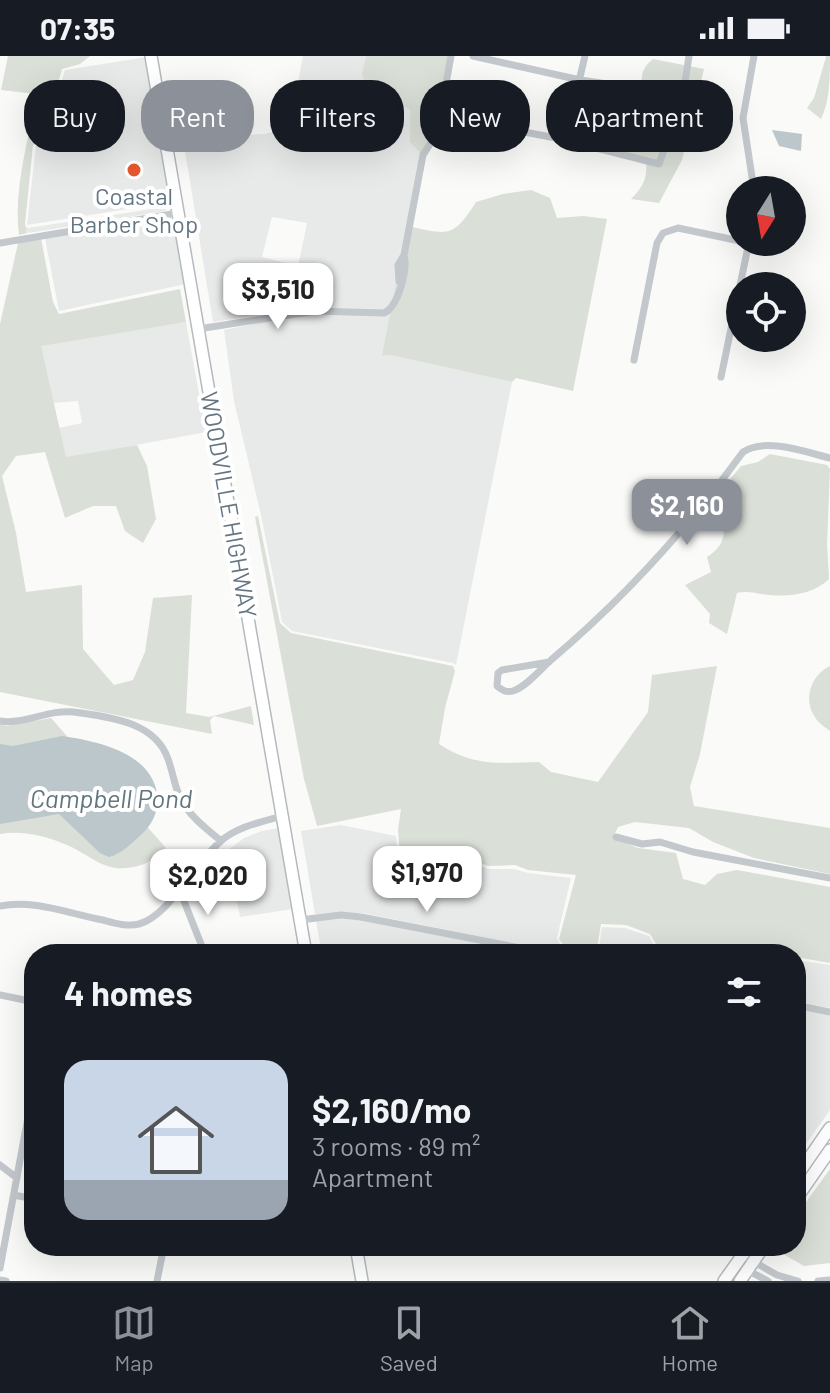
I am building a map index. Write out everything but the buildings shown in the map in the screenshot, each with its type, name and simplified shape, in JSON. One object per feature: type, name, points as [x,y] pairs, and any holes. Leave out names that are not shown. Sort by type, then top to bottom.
[{"type":"main road","name":"WOODVILLE HIGHWAY","points":[[151,56],[304,944]]},
{"type":"main road","points":[[806,1185],[815,1172],[830,1128]]},
{"type":"main road","points":[[806,1166],[825,1146]]},
{"type":"main road","points":[[358,1256],[362,1281]]},
{"type":"main road","points":[[724,1281],[746,1259]]},
{"type":"main road","points":[[740,1281],[746,1259]]},
{"type":"street","points":[[447,80],[451,57],[461,56]]},
{"type":"street","points":[[473,56],[580,80],[585,56]]},
{"type":"street","points":[[685,80],[689,56]]},
{"type":"street","points":[[752,176],[743,118],[754,56]]},
{"type":"street","points":[[198,329],[315,311],[384,313],[395,303],[406,269],[404,255],[425,152]]},
{"type":"street","points":[[605,152],[659,164],[663,152]]},
{"type":"street","points":[[0,243],[178,213]]},
{"type":"street","points":[[634,360],[657,243],[663,233],[678,228],[726,238]]},
{"type":"street","points":[[721,377],[745,256]]},
{"type":"street","points":[[549,662],[502,670],[498,673],[497,686],[511,692],[549,662],[597,621],[652,564],[708,499],[743,452],[751,447],[766,446],[830,458]]},
{"type":"street","points":[[0,721],[72,712],[122,721],[150,733],[167,754],[184,805],[221,841]]},
{"type":"street","points":[[0,906],[31,905],[136,925],[151,917],[180,891],[221,841],[238,830],[282,816]]},
{"type":"street","points":[[616,837],[642,844],[660,842],[693,852],[830,878]]},
{"type":"street","points":[[180,891],[201,944]]},
{"type":"street","points":[[300,920],[341,915],[361,917],[500,944]]},
{"type":"street","points":[[0,995],[24,1000]]},
{"type":"street","points":[[806,1007],[830,1012]]},
{"type":"street","points":[[0,1268],[24,1143]]},
{"type":"street","points":[[0,1165],[17,1178]]},
{"type":"street","points":[[14,1195],[24,1197]]},
{"type":"street","points":[[157,1281],[162,1256]]},
{"type":"street","points":[[746,1259],[768,1281]]},
{"type":"street","points":[[746,1259],[777,1275],[798,1281]]},
{"type":"street","points":[[0,1280],[6,1281]]},
{"type":"street","points":[[818,1281],[830,1280]]},
{"type":"shaded area","points":[[8,56],[90,56],[80,64],[62,69],[59,80],[24,80],[24,93],[1,90]]},
{"type":"shaded area","points":[[303,56],[366,56],[362,74],[370,80],[298,80]]},
{"type":"shaded area","points":[[366,56],[450,56],[445,80],[420,80],[421,154],[410,142],[410,110],[404,106],[404,80],[364,80],[362,74]]},
{"type":"shaded area","points":[[825,56],[830,56],[830,80],[821,119],[807,108],[814,98]]},
{"type":"shaded area","points":[[147,57],[151,80],[141,80],[141,152],[163,152],[172,202],[27,225],[35,152],[125,152],[125,80],[62,80],[65,70]]},
{"type":"shaded area","points":[[653,59],[704,69],[701,80],[642,80],[646,66]]},
{"type":"shaded area","points":[[404,106],[410,110],[410,142],[421,154],[383,356],[512,382],[456,665],[292,631],[282,622],[234,401],[224,330],[289,317],[360,309],[315,307],[213,322],[185,152],[254,152],[254,135],[270,133],[270,152],[404,152]],"holes":[[[272,217],[307,223],[298,266],[262,257]]]},
{"type":"shaded area","points":[[25,152],[32,152],[25,224],[27,233],[19,235],[18,199]]},
{"type":"shaded area","points":[[610,152],[684,152],[659,203],[631,199],[644,182],[646,160]]},
{"type":"shaded area","points":[[531,190],[550,198],[557,218],[583,216],[607,219],[573,391],[516,378],[512,382],[390,355],[382,356],[407,226],[448,231],[461,223],[476,202]]},
{"type":"shaded area","points":[[165,207],[166,211],[28,233],[25,228],[26,226]]},
{"type":"shaded area","points":[[165,219],[174,225],[186,284],[59,311],[45,238]]},
{"type":"shaded area","points":[[41,238],[53,302],[59,314],[180,289],[186,322],[41,346],[66,457],[137,445],[147,466],[156,519],[143,543],[125,531],[116,506],[93,506],[65,518],[45,452],[16,456],[2,476],[26,592],[82,585],[83,649],[114,685],[133,680],[145,652],[153,598],[192,595],[186,713],[209,717],[251,706],[254,725],[214,716],[210,720],[212,734],[0,692],[0,324],[18,243]]},
{"type":"shaded area","points":[[186,322],[206,432],[66,458],[59,428],[82,423],[78,401],[53,403],[40,345]]},
{"type":"shaded area","points":[[770,454],[827,465],[830,469],[829,579],[816,588],[793,595],[737,593],[727,634],[709,623],[710,614],[685,585],[711,572],[707,557],[723,538],[724,522],[708,520],[704,516],[705,510],[741,466],[758,462]]},
{"type":"shaded area","points":[[258,516],[280,623],[291,633],[453,666],[455,671],[439,744],[464,757],[487,762],[539,762],[551,772],[598,782],[648,712],[652,675],[717,666],[700,754],[690,787],[694,806],[830,828],[830,874],[754,858],[713,842],[689,828],[635,822],[618,827],[613,838],[638,848],[676,853],[683,879],[705,885],[717,874],[737,870],[830,887],[830,963],[806,959],[806,944],[656,944],[650,934],[626,925],[601,924],[598,944],[562,944],[559,939],[576,875],[528,870],[515,865],[488,866],[461,855],[445,858],[428,856],[414,868],[400,855],[398,830],[401,809],[317,826],[304,779],[255,517]]},
{"type":"shaded area","points":[[830,666],[830,731],[815,717],[809,695],[818,675]]},
{"type":"shaded area","name":"Campbell Pond","points":[[51,718],[166,848],[154,858],[129,868],[110,867],[51,839],[25,833],[0,834],[0,724],[7,726]]},
{"type":"shaded area","points":[[341,825],[396,836],[398,858],[413,870],[428,859],[445,861],[461,858],[488,869],[514,869],[571,878],[557,938],[560,944],[519,944],[362,913],[315,914],[301,831]]},
{"type":"shaded area","points":[[278,828],[293,909],[240,917],[236,896],[211,900],[205,863],[214,861],[244,838]]},
{"type":"shaded area","points":[[361,920],[482,944],[320,944],[316,921]]},
{"type":"shaded area","points":[[602,927],[625,928],[649,936],[653,944],[599,944]]},
{"type":"shaded area","points":[[806,961],[830,965],[830,1008],[806,1003]]},
{"type":"shaded area","points":[[806,1010],[830,1015],[830,1110],[806,1144]]},
{"type":"shaded area","points":[[830,1169],[830,1263],[804,1266],[786,1256],[806,1256],[806,1202]]},
{"type":"water","points":[[772,130],[802,134],[801,151],[779,146]]},
{"type":"water","name":"Campbell Pond","points":[[62,736],[120,751],[133,758],[152,779],[157,793],[157,809],[153,818],[144,832],[114,855],[109,857],[100,853],[59,814],[0,824],[0,744],[13,746]]},
{"type":"place","name":"Coastal Barber Shop","points":[[134,170]]}]
